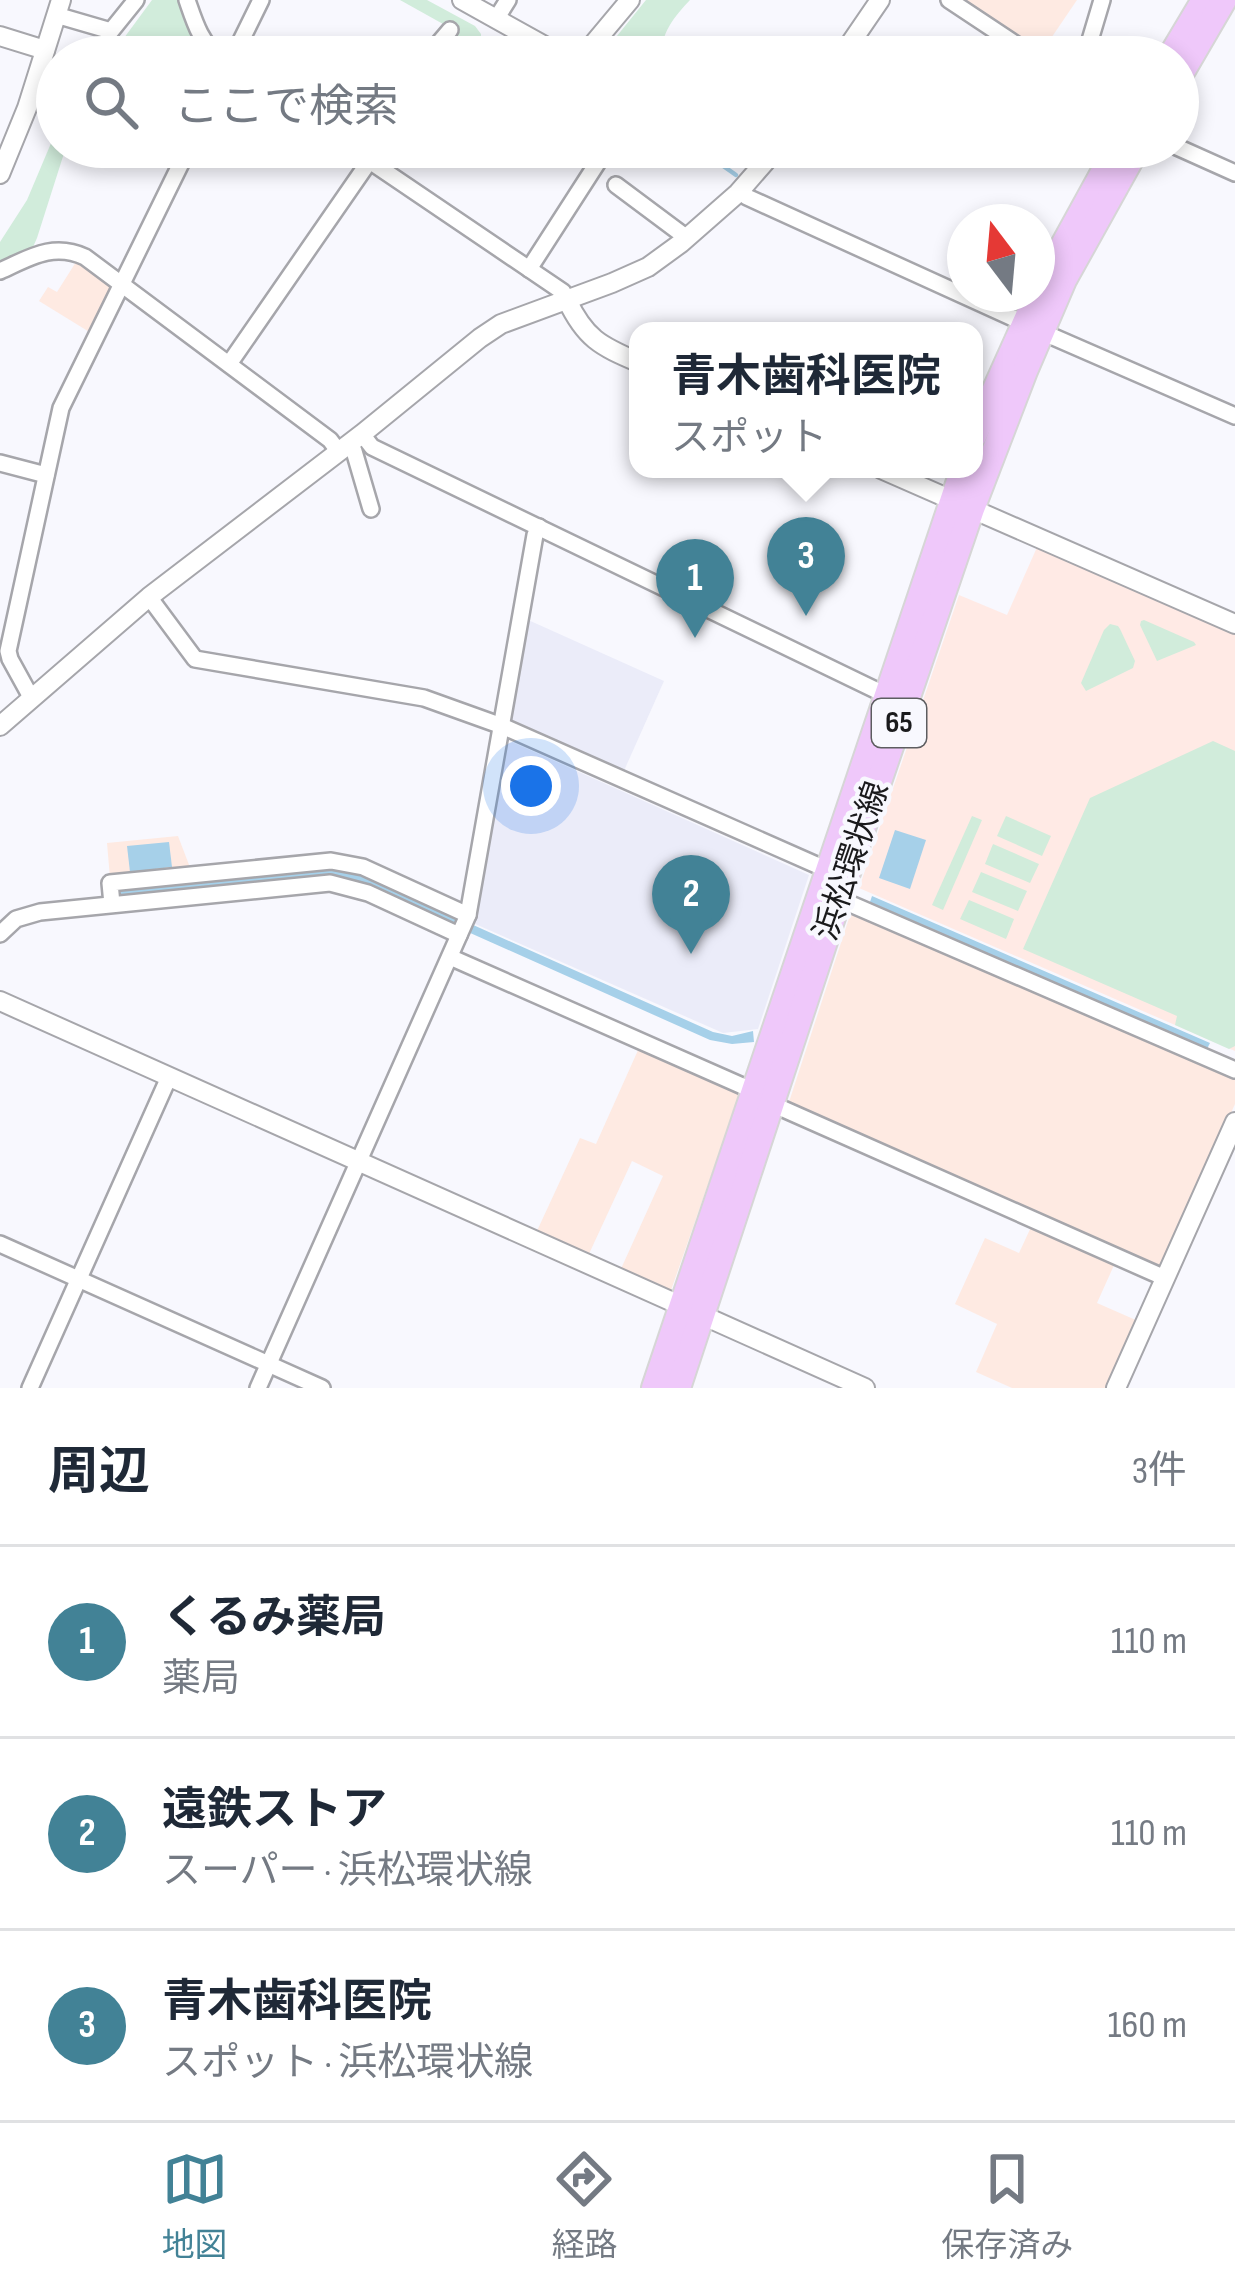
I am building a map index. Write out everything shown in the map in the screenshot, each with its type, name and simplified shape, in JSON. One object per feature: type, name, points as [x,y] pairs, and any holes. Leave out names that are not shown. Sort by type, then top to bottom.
[{"type":"main road","points":[[1183,36],[1204,0]]},
{"type":"main road","points":[[1199,43],[1224,0]]},
{"type":"main road","name":"浜松環状線","points":[[983,452],[1074,223],[1105,168]]},
{"type":"main road","name":"浜松環状線","points":[[983,419],[1126,168]]},
{"type":"main road","name":"浜松環状線","points":[[654,1388],[692,1311],[764,1098],[839,899],[962,505],[962,478]]},
{"type":"main road","name":"浜松環状線","points":[[764,1098],[830,871],[888,696],[973,478]]},
{"type":"main road","name":"浜松環状線","points":[[678,1388],[692,1311]]},
{"type":"street","points":[[58,8],[111,31],[136,0]]},
{"type":"street","points":[[187,0],[201,36]]},
{"type":"street","points":[[243,36],[261,0]]},
{"type":"street","points":[[462,0],[528,36]]},
{"type":"street","points":[[496,19],[508,0]]},
{"type":"street","points":[[600,36],[629,0]]},
{"type":"street","points":[[856,36],[880,0]]},
{"type":"street","points":[[949,0],[1003,36]]},
{"type":"street","points":[[1091,36],[1102,0]]},
{"type":"street","points":[[445,36],[450,30]]},
{"type":"street","points":[[0,36],[36,47]]},
{"type":"street","points":[[0,174],[36,79]]},
{"type":"street","points":[[1199,157],[1235,173]]},
{"type":"street","points":[[32,699],[8,651],[61,408],[179,168]]},
{"type":"street","points":[[229,364],[362,168]]},
{"type":"street","points":[[391,168],[562,292],[591,338],[629,357]]},
{"type":"street","points":[[530,269],[594,168]]},
{"type":"street","points":[[0,726],[149,597],[490,330],[631,276],[665,256],[760,168]]},
{"type":"street","points":[[616,184],[687,238]]},
{"type":"street","points":[[741,190],[1235,416]]},
{"type":"street","points":[[0,272],[37,254],[61,249],[85,257],[330,440],[372,447],[888,696]]},
{"type":"street","points":[[350,443],[371,509]]},
{"type":"street","points":[[0,463],[46,475]]},
{"type":"street","points":[[901,478],[1235,624]]},
{"type":"street","points":[[258,1388],[468,915],[539,527]]},
{"type":"street","points":[[149,597],[195,659],[405,693],[502,726],[830,871]]},
{"type":"street","points":[[112,904],[110,883],[331,862],[377,872],[468,915]]},
{"type":"street","points":[[0,934],[28,914],[330,883],[368,892],[459,935]]},
{"type":"street","points":[[839,899],[1235,1070]]},
{"type":"street","points":[[450,957],[1165,1278]]},
{"type":"street","points":[[0,1001],[865,1388]]},
{"type":"street","points":[[30,1388],[170,1077]]},
{"type":"street","points":[[1116,1388],[1235,1122]]},
{"type":"street","points":[[0,1244],[322,1388]]},
{"type":"shaded area","points":[[962,0],[1077,0],[1053,36],[1016,36]]},
{"type":"shaded area","points":[[76,262],[111,286],[91,333],[39,301],[48,287],[57,292]]},
{"type":"shaded area","points":[[1038,545],[1235,631],[1235,1051],[859,888],[959,595],[1007,615]]},
{"type":"shaded area","points":[[526,619],[664,681],[623,773],[512,723],[509,718]]},
{"type":"shaded area","points":[[512,742],[809,875],[758,1029],[723,1033],[473,923],[505,745]]},
{"type":"shaded area","points":[[178,836],[191,870],[110,878],[107,843]]},
{"type":"shaded area","points":[[852,909],[1235,1076],[1235,1104],[1162,1266],[789,1102]]},
{"type":"shaded area","points":[[639,1048],[740,1093],[670,1293],[620,1271],[663,1176],[632,1161],[588,1256],[536,1233],[580,1138],[596,1144]]},
{"type":"shaded area","points":[[1032,1225],[1115,1263],[1097,1303],[1138,1321],[1108,1388],[1012,1388],[976,1372],[997,1324],[955,1304],[985,1238],[1019,1253]]},
{"type":"green space","points":[[152,0],[181,0],[190,36],[125,36]]},
{"type":"green space","points":[[400,0],[427,0],[475,26],[481,36],[458,36]]},
{"type":"green space","points":[[646,0],[690,0],[665,36],[617,36]]},
{"type":"green space","points":[[41,168],[59,168],[33,247],[0,265],[0,242]]},
{"type":"green space","points":[[1144,620],[1196,645],[1157,661],[1140,625]]},
{"type":"green space","points":[[1110,624],[1120,629],[1135,661],[1133,668],[1086,691],[1081,683]]},
{"type":"green space","points":[[1213,741],[1235,751],[1235,1046],[1229,1049],[1175,1025],[1177,1016],[1023,949],[1090,798]]},
{"type":"green space","points":[[972,816],[982,820],[943,910],[932,905]]},
{"type":"green space","points":[[1006,816],[1051,836],[1042,856],[997,836]]},
{"type":"green space","points":[[993,844],[1039,864],[1030,883],[985,864]]},
{"type":"green space","points":[[981,872],[1027,891],[1018,911],[972,892]]},
{"type":"green space","points":[[969,900],[1014,919],[1006,939],[960,919]]},
{"type":"water","points":[[895,830],[926,840],[910,889],[879,878]]},
{"type":"water","points":[[169,842],[172,867],[130,872],[127,846]]},
{"type":"water","points":[[330,869],[360,874],[460,919],[456,927],[358,882],[330,877],[116,898],[115,890]]},
{"type":"water","points":[[872,896],[1210,1043],[1207,1049],[870,902]]},
{"type":"water","points":[[471,924],[713,1032],[732,1036],[753,1031],[754,1042],[710,1040],[468,932]]},
{"type":"waterway","points":[[726,168],[736,175]]},
{"type":"place","name":"青木歯科医院","points":[[806,616]]},
{"type":"place","name":"くるみ薬局","points":[[695,638]]},
{"type":"place","name":"遠鉄ストア","points":[[691,954]]}]
